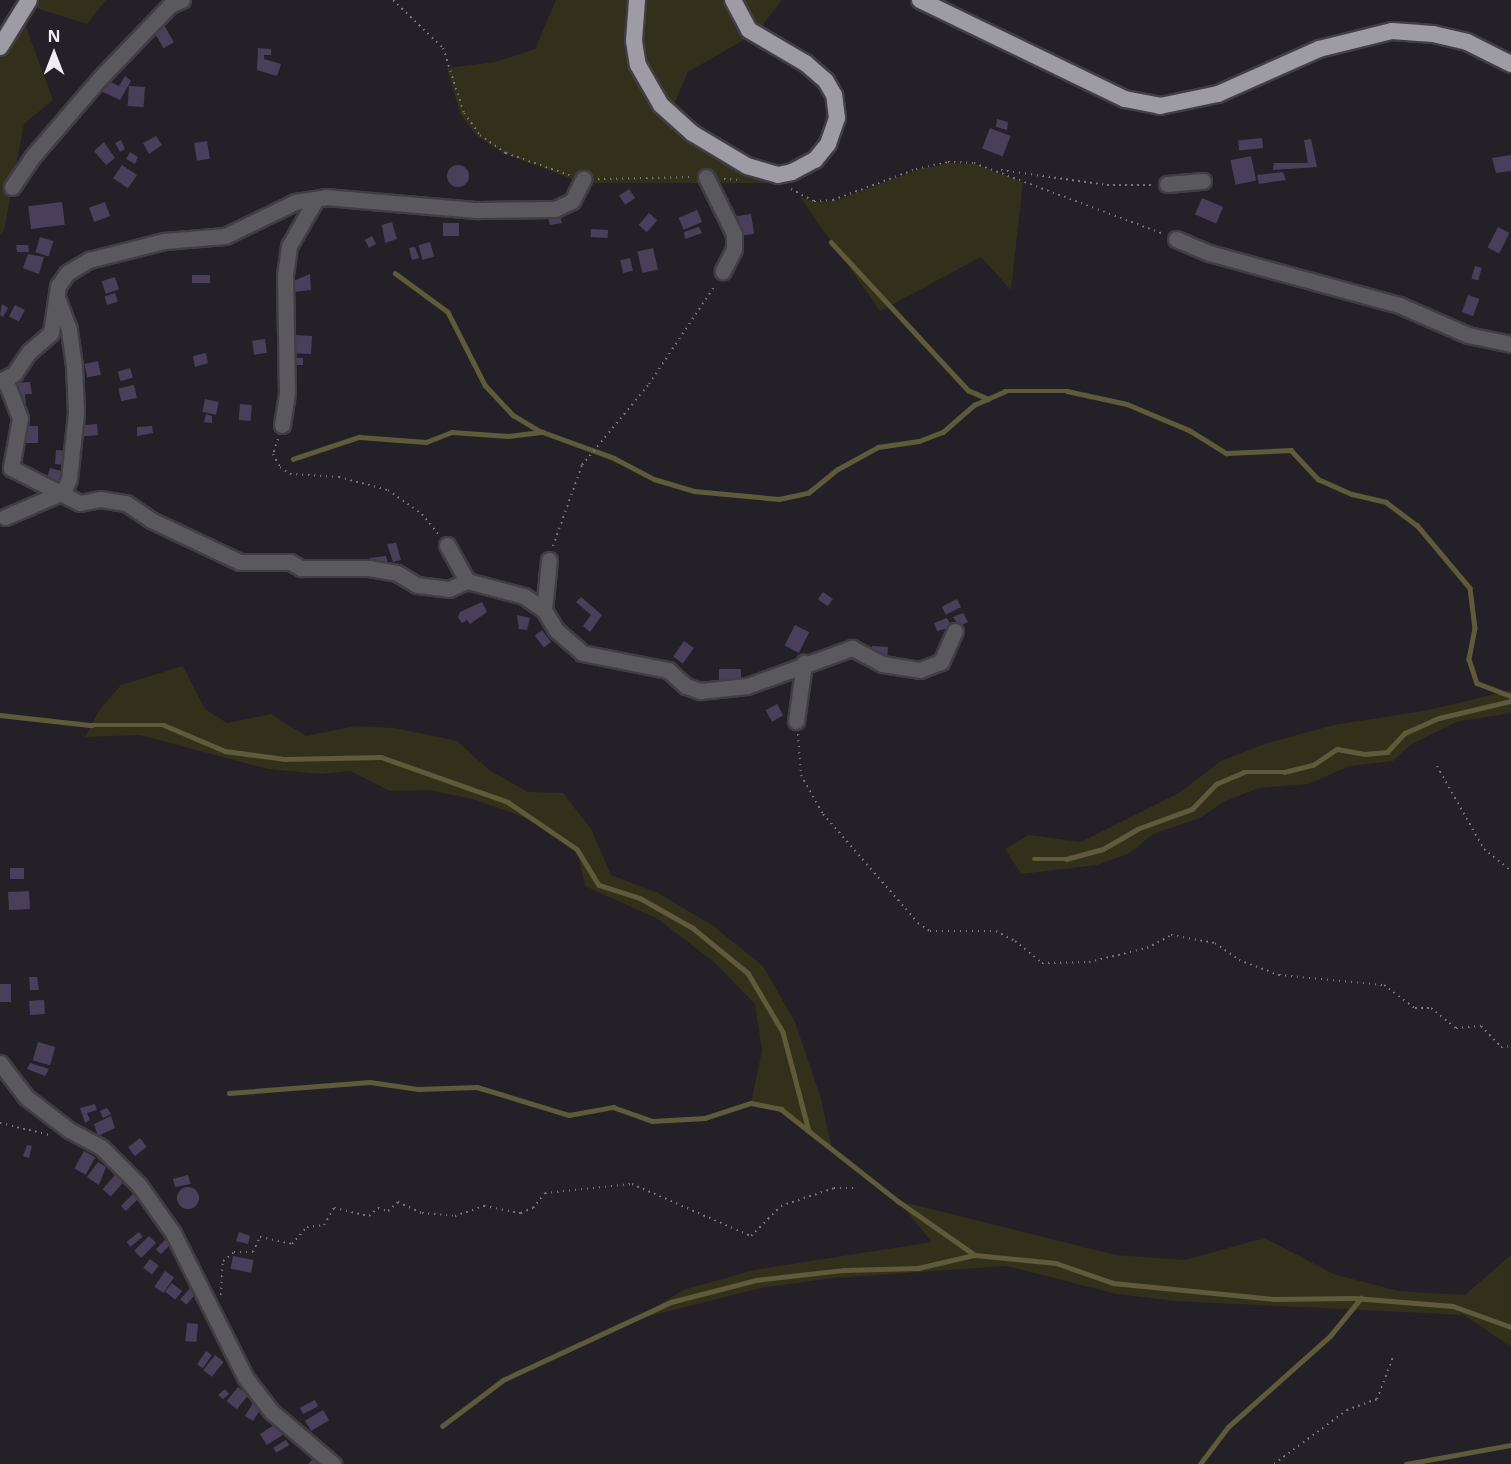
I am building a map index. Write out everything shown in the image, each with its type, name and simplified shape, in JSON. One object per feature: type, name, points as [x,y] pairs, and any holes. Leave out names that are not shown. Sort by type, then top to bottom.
[{"type":"highway","points":[[0,47],[29,0]]},
{"type":"highway","points":[[638,0],[634,41],[638,65],[661,105],[692,133],[747,166],[778,175],[806,167],[824,151],[835,130],[837,103],[826,81],[749,30],[733,0]]},
{"type":"highway","points":[[920,0],[1125,99],[1160,106],[1218,94],[1318,49],[1392,31],[1433,34],[1467,42],[1511,64]]},
{"type":"street","points":[[12,187],[33,156],[101,77],[170,5],[182,0]]},
{"type":"street","points":[[706,177],[734,234],[734,249],[723,271]]},
{"type":"street","points":[[583,179],[572,201],[555,209],[478,210],[316,199],[265,214],[225,236],[164,241],[89,260],[67,273],[56,294],[51,333],[3,380],[20,418],[10,468],[30,480],[63,492],[80,503],[100,499],[126,503],[151,520],[240,562],[290,562],[301,568],[369,568],[397,573],[417,585],[449,589],[467,581],[525,596],[544,610],[556,630],[582,653],[668,670],[686,686],[700,691],[747,686],[804,663],[852,648],[882,664],[920,670],[941,662],[955,631]]},
{"type":"street","points":[[1167,184],[1203,181]]},
{"type":"street","points":[[282,425],[287,392],[285,275],[289,246],[316,199]]},
{"type":"street","points":[[1176,239],[1209,253],[1399,305],[1468,335],[1511,344]]},
{"type":"street","points":[[5,517],[63,492],[73,462],[76,413],[69,329],[56,294]]},
{"type":"street","points":[[447,545],[467,581]]},
{"type":"street","points":[[544,610],[549,560]]},
{"type":"street","points":[[796,721],[804,663]]},
{"type":"street","points":[[0,1063],[26,1097],[69,1130],[101,1147],[139,1185],[173,1233],[218,1316],[228,1349],[272,1411],[333,1464]]},
{"type":"path","points":[[393,0],[443,48],[464,113],[480,135],[506,153],[583,179],[706,177],[741,180]]},
{"type":"path","points":[[778,175],[798,195],[814,201],[833,200],[916,169],[948,162],[1107,185],[1167,184]]},
{"type":"path","points":[[998,170],[1176,239]]},
{"type":"path","points":[[549,560],[582,465],[649,384],[723,271]]},
{"type":"path","points":[[282,425],[273,454],[280,467],[290,474],[339,477],[388,490],[422,514],[447,545]]},
{"type":"path","points":[[796,721],[801,775],[823,814],[918,923],[930,931],[996,932],[1015,941],[1042,963],[1089,962],[1147,948],[1171,934],[1215,943],[1239,960],[1279,975],[1384,985],[1415,1008],[1431,1008],[1456,1028],[1481,1026],[1501,1047],[1511,1046]]},
{"type":"path","points":[[1437,766],[1484,849],[1511,871]]},
{"type":"path","points":[[218,1316],[222,1261],[234,1252],[253,1252],[260,1237],[292,1244],[308,1227],[324,1225],[334,1208],[369,1216],[378,1208],[388,1211],[398,1202],[422,1214],[455,1216],[484,1206],[521,1214],[533,1208],[545,1193],[632,1184],[751,1236],[781,1206],[834,1188],[856,1188]]},
{"type":"path","points":[[1274,1464],[1347,1410],[1377,1399],[1393,1357]]},
{"type":"shaded area","points":[[18,0],[106,0],[87,24],[17,2],[53,100],[24,124],[4,230],[0,235],[0,26]]},
{"type":"shaded area","points":[[556,0],[782,0],[756,33],[688,72],[667,120],[744,173],[768,183],[583,183],[503,153],[476,135],[460,113],[447,68],[495,62],[535,49]]},
{"type":"shaded area","points":[[949,163],[975,164],[1023,182],[1011,290],[981,257],[880,311],[800,197],[815,202],[834,201],[917,170]]},
{"type":"shaded area","points":[[183,666],[205,709],[227,723],[271,714],[306,736],[356,726],[395,728],[457,741],[489,770],[528,792],[563,793],[591,829],[611,875],[658,893],[712,925],[763,966],[795,1022],[821,1099],[832,1150],[781,1109],[751,1103],[762,1050],[755,1004],[715,963],[658,919],[585,886],[577,849],[537,822],[473,799],[428,790],[390,791],[350,771],[321,774],[268,769],[140,735],[85,737],[99,711],[121,685]]},
{"type":"shaded area","points":[[1511,690],[1511,713],[1456,722],[1410,745],[1393,761],[1350,766],[1308,784],[1259,788],[1225,801],[1200,818],[1153,834],[1130,853],[1097,865],[1021,874],[1005,849],[1029,835],[1081,842],[1179,793],[1221,761],[1267,743],[1334,725],[1429,710]]},
{"type":"shaded area","points":[[898,1201],[1116,1255],[1185,1260],[1264,1238],[1336,1275],[1399,1291],[1465,1295],[1511,1255],[1511,1347],[1464,1315],[1175,1301],[1117,1294],[1006,1266],[834,1278],[761,1288],[634,1320],[683,1290],[754,1270],[932,1242]]},
{"type":"building","points":[[164,25],[174,42],[164,48],[154,31]]},
{"type":"building","points":[[258,48],[271,49],[271,55],[264,55],[264,59],[281,64],[277,76],[257,70]]},
{"type":"building","points":[[125,76],[131,81],[120,100],[101,91],[106,80],[119,86]]},
{"type":"building","points":[[129,86],[145,87],[144,107],[128,106]]},
{"type":"building","points":[[997,119],[1008,122],[1007,130],[996,127]]},
{"type":"building","points":[[990,128],[1011,136],[1003,156],[982,149]]},
{"type":"building","points":[[156,136],[162,145],[149,154],[143,143]]},
{"type":"building","points":[[1262,138],[1263,148],[1239,150],[1238,141]]},
{"type":"building","points":[[1311,139],[1317,167],[1273,170],[1274,163],[1308,163],[1304,140]]},
{"type":"building","points":[[121,140],[125,149],[120,152],[115,143]]},
{"type":"building","points":[[207,141],[210,159],[197,161],[194,143]]},
{"type":"building","points":[[104,142],[115,158],[106,165],[94,151]]},
{"type":"building","points":[[130,152],[138,157],[135,164],[126,159]]},
{"type":"building","points":[[1511,155],[1511,171],[1496,173],[1492,158]]},
{"type":"building","points":[[1251,156],[1256,180],[1236,185],[1230,160]]},
{"type":"building","points":[[122,165],[137,175],[128,188],[113,178]]},
{"type":"building","points":[[458,165],[466,168],[469,176],[466,184],[458,187],[450,184],[447,176],[450,168]]},
{"type":"building","points":[[1283,172],[1286,180],[1259,184],[1257,175]]},
{"type":"building","points":[[629,189],[635,198],[625,205],[619,196]]},
{"type":"building","points":[[1202,198],[1223,207],[1216,224],[1195,215]]},
{"type":"building","points":[[62,202],[65,225],[31,229],[28,206]]},
{"type":"building","points":[[105,202],[110,216],[94,222],[89,208]]},
{"type":"building","points":[[697,210],[702,222],[684,230],[679,218]]},
{"type":"building","points":[[559,211],[562,223],[550,225],[547,213]]},
{"type":"building","points":[[649,213],[657,220],[647,232],[639,225]]},
{"type":"building","points":[[751,214],[754,234],[739,236],[736,216]]},
{"type":"building","points":[[392,222],[397,239],[385,243],[382,225]]},
{"type":"building","points":[[443,223],[459,223],[459,236],[443,236]]},
{"type":"building","points":[[699,227],[702,233],[685,239],[684,232]]},
{"type":"building","points":[[1498,227],[1510,233],[1499,253],[1488,247]]},
{"type":"building","points":[[591,229],[608,230],[608,238],[591,237]]},
{"type":"building","points":[[372,236],[376,244],[369,248],[365,240]]},
{"type":"building","points":[[40,237],[53,241],[49,256],[35,252]]},
{"type":"building","points":[[430,242],[434,256],[423,260],[418,245]]},
{"type":"building","points":[[16,245],[28,245],[29,252],[17,252]]},
{"type":"building","points":[[415,247],[419,258],[412,260],[409,248]]},
{"type":"building","points":[[653,248],[658,269],[642,273],[637,252]]},
{"type":"building","points":[[28,254],[44,257],[39,274],[23,268]]},
{"type":"building","points":[[630,258],[633,271],[623,273],[620,260]]},
{"type":"building","points":[[1475,266],[1482,268],[1478,280],[1471,278]]},
{"type":"building","points":[[310,274],[311,290],[293,292],[293,281]]},
{"type":"building","points":[[192,275],[210,275],[210,283],[192,283]]},
{"type":"building","points":[[115,277],[119,289],[106,294],[102,281]]},
{"type":"building","points":[[115,293],[118,302],[107,305],[105,296]]},
{"type":"building","points":[[1468,295],[1479,299],[1473,316],[1462,312]]},
{"type":"building","points":[[2,304],[8,308],[3,317],[0,315]]},
{"type":"building","points":[[15,305],[25,310],[19,322],[9,317]]},
{"type":"building","points":[[293,335],[312,336],[311,354],[292,353]]},
{"type":"building","points":[[265,339],[267,353],[254,355],[252,341]]},
{"type":"building","points":[[206,353],[208,363],[195,367],[193,356]]},
{"type":"building","points":[[293,358],[303,358],[303,365],[293,365]]},
{"type":"building","points":[[98,361],[101,375],[87,378],[84,364]]},
{"type":"building","points":[[130,368],[133,378],[120,381],[118,372]]},
{"type":"building","points":[[30,382],[32,394],[25,394],[26,404],[20,405],[16,383]]},
{"type":"building","points":[[134,385],[137,398],[121,401],[118,389]]},
{"type":"building","points":[[205,399],[219,402],[216,415],[202,412]]},
{"type":"building","points":[[240,404],[252,405],[251,421],[239,420]]},
{"type":"building","points":[[206,414],[212,416],[212,423],[204,422]]},
{"type":"building","points":[[97,424],[98,435],[83,436],[82,425]]},
{"type":"building","points":[[23,426],[38,426],[38,443],[23,443]]},
{"type":"building","points":[[152,426],[153,433],[137,436],[137,427]]},
{"type":"building","points":[[56,450],[70,451],[69,465],[55,464]]},
{"type":"building","points":[[50,468],[62,471],[68,468],[60,486],[46,481]]},
{"type":"building","points":[[396,543],[401,560],[393,562],[387,544]]},
{"type":"building","points":[[386,556],[388,564],[372,565],[370,558]]},
{"type":"building","points":[[823,592],[833,599],[828,606],[818,599]]},
{"type":"building","points":[[581,597],[602,615],[590,632],[583,626],[591,615],[576,602]]},
{"type":"building","points":[[957,599],[961,607],[946,615],[942,607]]},
{"type":"building","points":[[482,602],[487,612],[470,624],[467,620],[462,623],[458,617],[460,612]]},
{"type":"building","points":[[963,613],[968,622],[959,626],[953,617]]},
{"type":"building","points":[[517,615],[530,618],[527,630],[519,629]]},
{"type":"building","points":[[947,618],[952,627],[937,631],[934,623]]},
{"type":"building","points":[[795,625],[809,632],[799,653],[785,645]]},
{"type":"building","points":[[542,630],[551,642],[544,647],[535,635]]},
{"type":"building","points":[[684,641],[694,648],[683,663],[673,657]]},
{"type":"building","points":[[872,646],[888,647],[887,656],[871,655]]},
{"type":"building","points":[[719,669],[741,669],[741,681],[719,681]]},
{"type":"building","points":[[777,704],[783,715],[772,722],[766,710]]},
{"type":"building","points":[[10,868],[24,868],[24,879],[10,879]]},
{"type":"building","points":[[29,891],[30,909],[9,910],[8,892]]},
{"type":"building","points":[[29,977],[37,977],[39,990],[30,990]]},
{"type":"building","points":[[0,984],[11,984],[11,1002],[0,1002]]},
{"type":"building","points":[[44,1000],[45,1014],[30,1015],[29,1001]]},
{"type":"building","points":[[38,1042],[55,1047],[50,1065],[33,1060]]},
{"type":"building","points":[[30,1063],[49,1069],[45,1076],[27,1069]]},
{"type":"building","points":[[95,1104],[97,1110],[87,1113],[90,1120],[85,1123],[80,1108]]},
{"type":"building","points":[[107,1108],[111,1114],[103,1118],[100,1111]]},
{"type":"building","points":[[111,1116],[115,1128],[98,1136],[94,1124]]},
{"type":"building","points":[[140,1138],[147,1147],[135,1156],[128,1147]]},
{"type":"building","points":[[27,1145],[32,1146],[29,1158],[23,1156]]},
{"type":"building","points":[[84,1151],[95,1157],[86,1175],[74,1168]]},
{"type":"building","points":[[98,1162],[106,1167],[99,1185],[87,1177]]},
{"type":"building","points":[[115,1175],[123,1182],[111,1197],[103,1189]]},
{"type":"building","points":[[188,1175],[191,1184],[175,1187],[173,1179]]},
{"type":"building","points":[[188,1187],[196,1190],[199,1198],[196,1206],[188,1209],[180,1206],[177,1198],[180,1190]]},
{"type":"building","points":[[133,1194],[138,1199],[126,1211],[121,1206]]},
{"type":"building","points":[[139,1232],[143,1237],[130,1247],[127,1242]]},
{"type":"building","points":[[239,1232],[250,1236],[248,1244],[236,1241]]},
{"type":"building","points":[[149,1236],[156,1243],[141,1258],[134,1251]]},
{"type":"building","points":[[165,1240],[170,1245],[161,1254],[156,1249]]},
{"type":"building","points":[[233,1256],[254,1260],[251,1273],[231,1269]]},
{"type":"building","points":[[150,1259],[159,1266],[152,1274],[143,1268]]},
{"type":"building","points":[[165,1271],[174,1277],[163,1293],[154,1287]]},
{"type":"building","points":[[172,1283],[182,1291],[175,1300],[165,1292]]},
{"type":"building","points":[[190,1288],[196,1293],[186,1305],[180,1299]]},
{"type":"building","points":[[187,1323],[198,1324],[196,1342],[185,1341]]},
{"type":"building","points":[[206,1351],[212,1355],[203,1368],[197,1364]]},
{"type":"building","points":[[215,1355],[224,1362],[212,1377],[203,1370]]},
{"type":"building","points":[[238,1387],[248,1395],[237,1409],[227,1401]]},
{"type":"building","points":[[225,1389],[229,1394],[223,1399],[218,1395]]},
{"type":"building","points":[[255,1400],[264,1413],[260,1410],[253,1421],[245,1416]]},
{"type":"building","points":[[315,1400],[318,1406],[303,1414],[300,1408]]},
{"type":"building","points":[[323,1410],[329,1420],[311,1431],[305,1421]]},
{"type":"building","points":[[276,1424],[283,1435],[267,1445],[260,1434]]},
{"type":"building","points":[[286,1440],[289,1445],[276,1453],[273,1448]]},
{"type":"building","points":[[314,1458],[320,1464],[308,1464]]},
{"type":"waterway","points":[[831,242],[968,390],[988,399]]},
{"type":"waterway","points":[[395,273],[448,312],[485,385],[513,415],[540,431],[614,458],[654,479],[694,491],[779,499],[808,493],[838,469],[878,447],[919,441],[943,432],[974,405],[1005,391],[1067,391],[1127,404],[1189,430],[1226,453],[1291,450],[1318,479],[1352,494],[1386,502],[1417,525],[1470,588],[1475,628],[1469,659],[1477,683],[1511,696]]},
{"type":"waterway","points":[[293,459],[359,437],[426,442],[452,432],[508,436],[543,432]]},
{"type":"waterway","points":[[1034,859],[1066,859],[1103,849],[1137,829],[1192,809],[1216,784],[1244,772],[1284,772],[1313,765],[1337,749],[1365,754],[1387,752],[1405,733],[1439,718],[1511,701]]},
{"type":"waterway","points":[[0,715],[91,725],[164,725],[225,751],[285,759],[381,757],[508,802],[577,849],[599,885],[640,898],[693,928],[748,973],[783,1032],[809,1131]]},
{"type":"waterway","points":[[229,1093],[370,1082],[418,1089],[477,1087],[569,1115],[613,1107],[652,1121],[705,1118],[751,1103],[781,1109],[898,1201],[975,1255],[1056,1263],[1113,1283],[1273,1299],[1354,1298],[1453,1306],[1511,1327]]},
{"type":"waterway","points":[[442,1426],[503,1380],[671,1302],[756,1280],[844,1270],[918,1268],[974,1255]]},
{"type":"waterway","points":[[1200,1464],[1228,1427],[1330,1336],[1361,1298]]},
{"type":"waterway","points":[[1406,1464],[1511,1445]]}]
